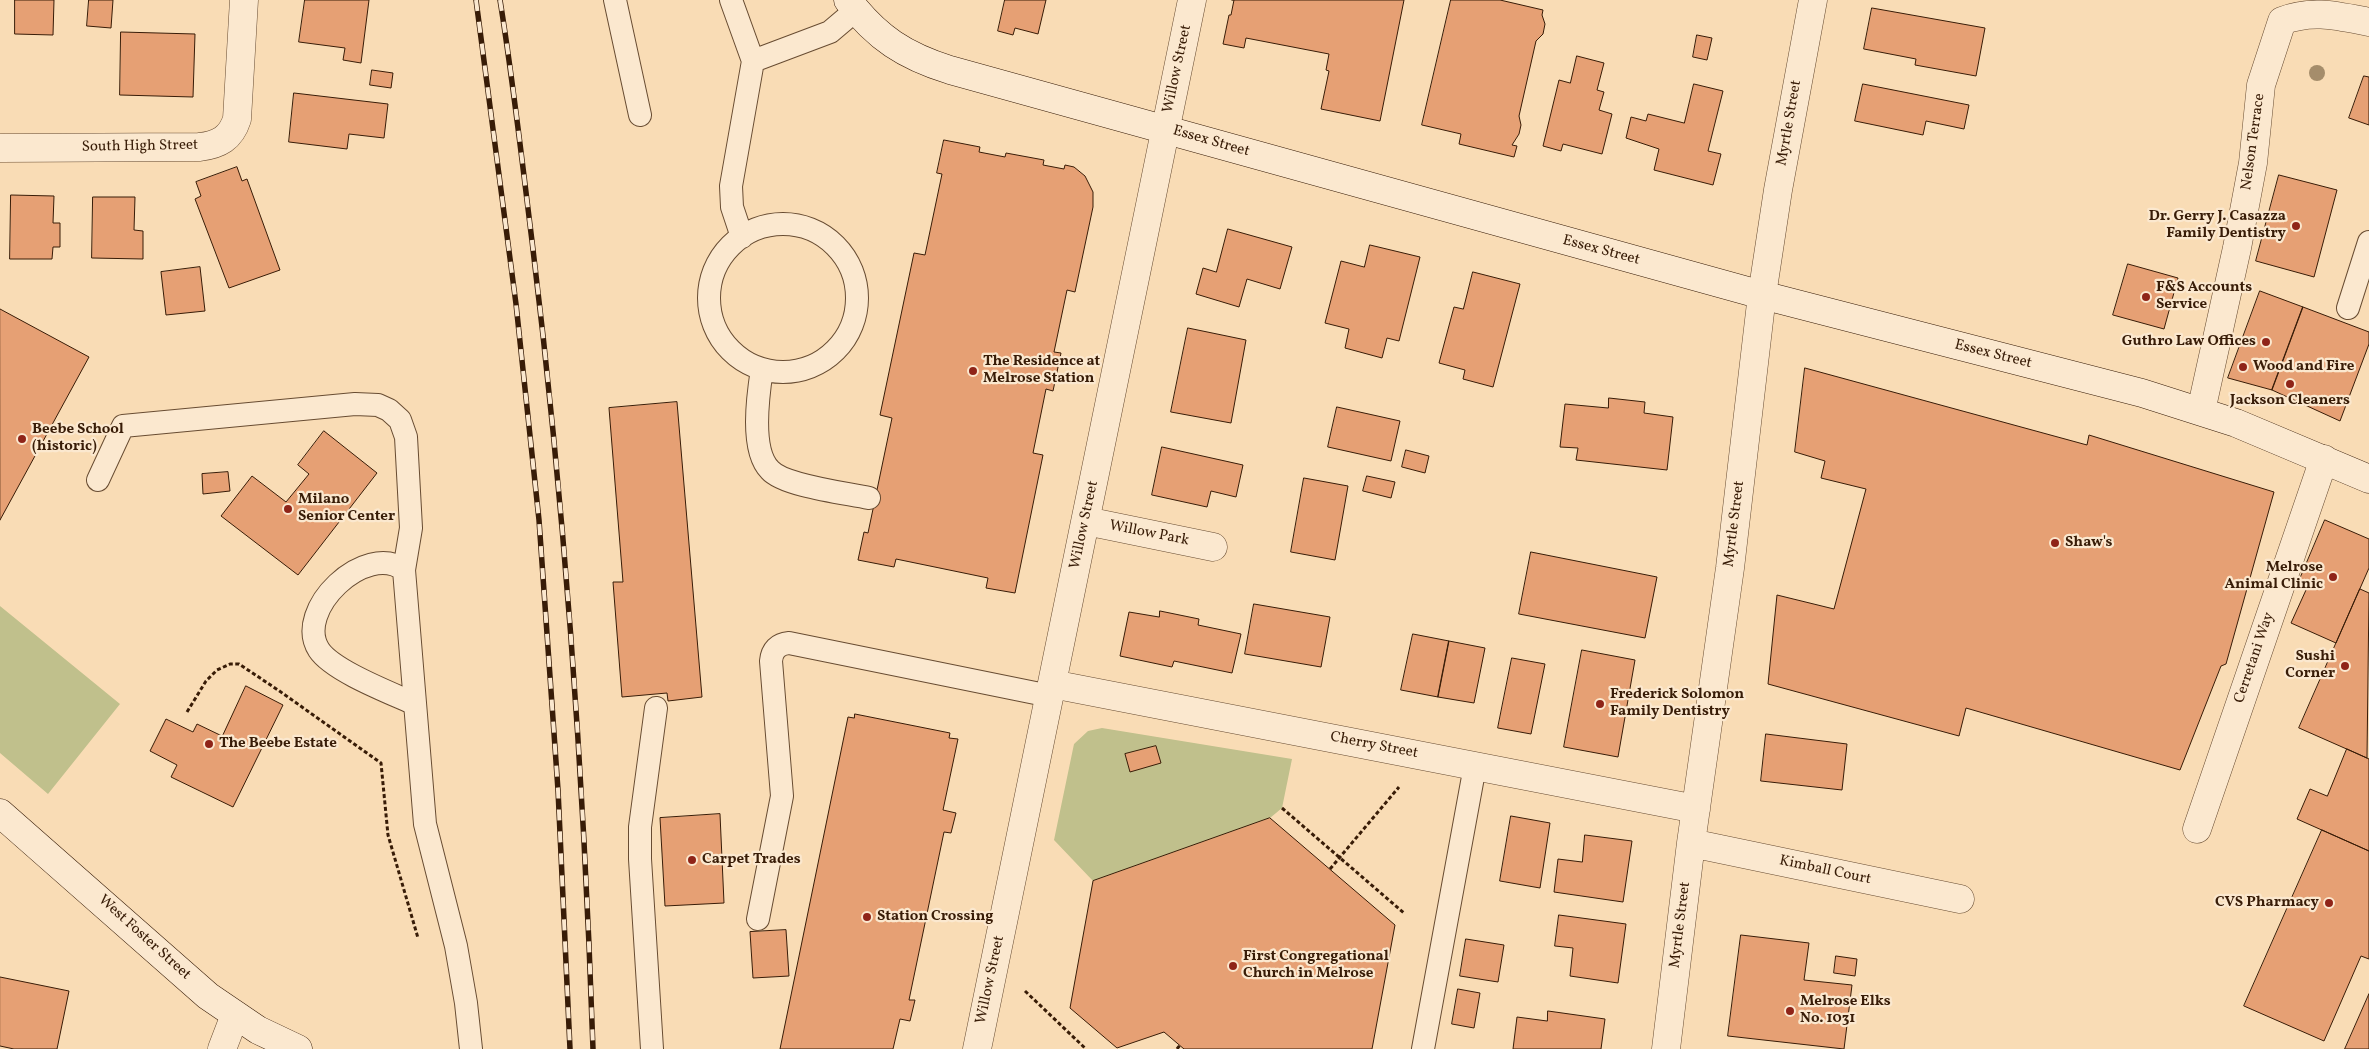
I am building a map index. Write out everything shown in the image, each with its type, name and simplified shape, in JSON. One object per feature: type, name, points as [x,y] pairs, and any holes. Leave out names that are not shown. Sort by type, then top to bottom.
[{"type":"street","name":"South High Street","points":[[0,148],[199,147],[222,142],[232,132],[237,119],[244,0]]},
{"type":"street","name":"Willow Street","points":[[977,1049],[1192,0]]},
{"type":"street","name":"Myrtle Street","points":[[1666,1049],[1691,843],[1730,568],[1762,295],[1778,190],[1813,0]]},
{"type":"street","name":"Essex Street","points":[[852,5],[880,36],[924,62],[1762,295],[2142,393],[2236,423],[2369,479]]},
{"type":"street","name":"Nelson Terrace","points":[[2201,411],[2237,248],[2253,163],[2261,85],[2282,20],[2300,14],[2313,13],[2369,22]]},
{"type":"street","name":"Cerretani Way","points":[[2197,829],[2324,460]]},
{"type":"street","name":"Willow Park","points":[[1086,521],[1213,547]]},
{"type":"street","name":"Cherry Street","points":[[1051,690],[1426,755],[1696,809]]},
{"type":"street","name":"West Foster Street","points":[[0,813],[133,928],[208,996],[235,1015],[298,1049]]},
{"type":"street","name":"Kimball Court","points":[[1691,843],[1960,899]]},
{"type":"street","points":[[222,1049],[235,1015]]},
{"type":"lane","points":[[615,0],[640,116]]},
{"type":"lane","points":[[732,0],[753,61],[731,186],[732,206],[742,237]]},
{"type":"lane","points":[[753,61],[825,35],[836,29],[852,5]]},
{"type":"lane","points":[[769,226],[797,226],[811,230],[835,246],[851,270],[856,284],[856,313],[848,333],[835,350],[824,360],[797,370],[783,372],[762,369],[742,360],[731,350],[718,333],[710,313],[710,291],[715,270],[731,246],[742,237],[769,226]]},
{"type":"lane","points":[[2348,308],[2369,242]]},
{"type":"lane","points":[[762,369],[758,400],[758,425],[762,457],[769,470],[788,481],[869,498]]},
{"type":"lane","points":[[98,480],[123,426],[355,404],[384,407],[400,420],[406,437],[410,528],[404,570],[424,824],[456,946],[466,1003],[470,1049]]},
{"type":"lane","points":[[404,570],[393,564],[378,563],[360,568],[352,573],[330,593],[320,606],[314,624],[314,634],[319,650],[328,659],[364,680],[415,704]]},
{"type":"lane","points":[[758,919],[782,796],[771,661],[773,653],[779,645],[788,643],[1051,690]]},
{"type":"lane","points":[[652,1049],[640,859],[640,827],[656,708]]},
{"type":"lane","points":[[1423,1049],[1475,766]]},
{"type":"path","points":[[187,712],[206,681],[218,670],[230,664],[239,664],[381,763],[388,835],[419,940]]},
{"type":"path","points":[[1330,869],[1426,755]]},
{"type":"path","points":[[1282,808],[1404,913]]},
{"type":"path","points":[[995,963],[1086,1049]]},
{"type":"path","points":[[1177,1049],[1180,1045]]},
{"type":"green space","points":[[0,606],[120,704],[48,794],[0,753]]},
{"type":"green space","points":[[1102,728],[1292,759],[1282,808],[1270,818],[1093,881],[1054,840],[1074,744],[1088,731]]},
{"type":"building","points":[[15,0],[54,0],[53,35],[15,34]]},
{"type":"building","points":[[89,0],[113,0],[111,28],[87,26]]},
{"type":"building","points":[[305,0],[369,0],[361,63],[343,60],[345,48],[299,42]]},
{"type":"building","points":[[1005,0],[1046,0],[1038,34],[1015,28],[1013,35],[998,31]]},
{"type":"building","points":[[1234,0],[1404,0],[1380,121],[1321,109],[1329,71],[1326,70],[1329,54],[1246,38],[1244,48],[1223,44]]},
{"type":"building","points":[[1451,0],[1500,0],[1543,10],[1542,15],[1545,24],[1543,34],[1536,41],[1519,116],[1521,125],[1519,134],[1512,145],[1517,146],[1514,157],[1459,144],[1461,134],[1422,125]]},
{"type":"building","points":[[1872,8],[1985,28],[1976,76],[1915,65],[1916,59],[1864,49]]},
{"type":"building","points":[[121,32],[195,34],[193,97],[120,95]]},
{"type":"building","points":[[1697,35],[1712,38],[1707,60],[1693,57]]},
{"type":"building","points":[[1577,56],[1604,63],[1597,90],[1604,92],[1599,110],[1612,114],[1602,154],[1563,144],[1561,151],[1543,146],[1559,80],[1570,83]]},
{"type":"building","points":[[372,70],[393,73],[391,88],[370,85]]},
{"type":"building","points":[[2364,76],[2369,77],[2369,125],[2349,118]]},
{"type":"building","points":[[1694,84],[1723,91],[1708,151],[1721,154],[1713,185],[1654,170],[1659,149],[1626,138],[1631,117],[1646,121],[1648,114],[1684,123]]},
{"type":"building","points":[[1863,84],[1969,105],[1964,129],[1926,121],[1923,135],[1855,121]]},
{"type":"building","points":[[294,93],[388,104],[384,138],[349,134],[347,149],[289,142]]},
{"type":"building","name":"The Residence at Melrose Station","points":[[944,140],[980,147],[979,152],[1005,157],[1006,153],[1044,160],[1043,165],[1064,169],[1065,165],[1074,167],[1085,176],[1093,192],[1093,207],[1075,292],[1067,290],[1054,352],[1061,353],[1053,391],[1046,389],[1033,453],[1043,455],[1015,593],[986,588],[988,578],[896,559],[894,567],[858,560],[864,532],[868,533],[892,418],[880,415],[914,253],[925,255],[942,174],[937,173]]},
{"type":"building","points":[[237,167],[242,181],[247,179],[280,270],[229,288],[195,199],[201,196],[196,182]]},
{"type":"building","name":"Dr. Gerry J. Casazza Family Dentistry","points":[[2279,175],[2337,190],[2314,277],[2256,261]]},
{"type":"building","points":[[11,195],[54,196],[53,223],[60,223],[60,247],[53,247],[52,259],[10,259]]},
{"type":"building","points":[[93,197],[135,197],[134,230],[143,231],[143,259],[92,258]]},
{"type":"building","points":[[1228,229],[1292,247],[1280,289],[1247,279],[1239,307],[1196,294],[1203,268],[1216,272]]},
{"type":"building","points":[[1370,245],[1420,257],[1399,341],[1387,338],[1382,358],[1345,348],[1349,329],[1325,323],[1341,261],[1364,267]]},
{"type":"building","name":"F&S Accounts Service","points":[[2128,264],[2178,278],[2164,329],[2113,315]]},
{"type":"building","points":[[200,267],[205,311],[166,315],[161,272]]},
{"type":"building","points":[[1473,272],[1520,284],[1493,387],[1463,379],[1465,370],[1439,363],[1454,307],[1463,309]]},
{"type":"building","name":"Guthro Law Offices","points":[[2260,291],[2303,307],[2272,390],[2228,378]]},
{"type":"building","points":[[2303,307],[2369,332],[2369,344],[2340,421],[2272,390]]},
{"type":"building","name":"Beebe School (historic)","points":[[0,309],[89,357],[0,520]]},
{"type":"building","points":[[1188,328],[1246,340],[1231,423],[1171,412]]},
{"type":"building","name":"Shaw's","points":[[1805,368],[2087,445],[2089,435],[2274,492],[2226,664],[2221,666],[2180,770],[1966,708],[1959,736],[1768,684],[1777,595],[1834,609],[1866,489],[1821,478],[1825,461],[1795,452]]},
{"type":"building","points":[[1609,398],[1645,402],[1644,413],[1673,417],[1667,470],[1576,460],[1578,448],[1560,447],[1565,404],[1608,408]]},
{"type":"building","points":[[677,402],[702,697],[668,701],[667,693],[622,697],[613,582],[623,582],[609,408]]},
{"type":"building","points":[[1337,407],[1400,421],[1391,461],[1328,447]]},
{"type":"building","name":"Milano Senior Center","points":[[324,431],[377,473],[298,575],[221,516],[252,476],[286,502],[309,474],[298,465]]},
{"type":"building","points":[[1162,447],[1243,465],[1236,497],[1211,491],[1207,507],[1152,495]]},
{"type":"building","points":[[1406,450],[1429,456],[1425,473],[1402,467]]},
{"type":"building","points":[[228,472],[230,491],[203,494],[202,474]]},
{"type":"building","points":[[1367,476],[1395,482],[1391,498],[1363,491]]},
{"type":"building","points":[[1304,478],[1348,486],[1335,560],[1291,552]]},
{"type":"building","name":"Melrose Animal Clinic","points":[[2325,520],[2369,539],[2369,568],[2336,643],[2291,623],[2306,590],[2297,586]]},
{"type":"building","points":[[1531,552],[1657,577],[1645,638],[1519,614]]},
{"type":"building","points":[[2360,589],[2369,593],[2367,758],[2299,728]]},
{"type":"building","points":[[1254,604],[1330,617],[1321,667],[1245,654]]},
{"type":"building","points":[[1160,611],[1199,619],[1198,625],[1241,634],[1232,673],[1174,661],[1172,667],[1120,656],[1129,612],[1159,617]]},
{"type":"building","points":[[1413,634],[1449,641],[1438,697],[1401,690]]},
{"type":"building","points":[[1449,641],[1485,648],[1474,703],[1438,697]]},
{"type":"building","name":"Frederick Solomon Family Dentistry","points":[[1582,650],[1635,660],[1618,757],[1564,747]]},
{"type":"building","points":[[1512,658],[1545,664],[1531,734],[1498,728]]},
{"type":"building","name":"The Beebe Estate","points":[[246,686],[283,705],[233,807],[171,777],[177,765],[150,751],[166,719],[193,732],[197,724],[222,736]]},
{"type":"building","name":"Station Crossing","points":[[855,714],[950,733],[949,738],[958,739],[943,810],[956,813],[951,833],[944,832],[909,1000],[915,1000],[910,1021],[900,1019],[893,1049],[780,1049],[848,717],[854,718]]},
{"type":"building","points":[[1766,734],[1847,744],[1842,790],[1761,781]]},
{"type":"building","points":[[1156,746],[1161,763],[1130,772],[1125,754]]},
{"type":"building","points":[[2347,749],[2369,759],[2369,851],[2297,819],[2310,789],[2327,796]]},
{"type":"building","name":"Carpet Trades","points":[[720,814],[724,903],[665,906],[660,818]]},
{"type":"building","points":[[1511,816],[1550,823],[1540,888],[1500,881]]},
{"type":"building","name":"First Congregational Church in Melrose","points":[[1270,818],[1395,925],[1372,1049],[1184,1049],[1164,1032],[1117,1048],[1070,1008],[1093,881]]},
{"type":"building","name":"CVS Pharmacy","points":[[2322,830],[2369,851],[2369,959],[2361,956],[2324,1041],[2244,1006]]},
{"type":"building","points":[[1585,835],[1632,841],[1623,902],[1554,892],[1558,859],[1582,862]]},
{"type":"building","points":[[1559,915],[1626,924],[1618,983],[1570,976],[1573,948],[1555,946]]},
{"type":"building","points":[[786,930],[789,976],[753,978],[750,932]]},
{"type":"building","name":"Melrose Elks No. 1031","points":[[1741,935],[1809,943],[1804,980],[1852,985],[1844,1049],[1728,1036]]},
{"type":"building","points":[[1466,939],[1504,945],[1498,982],[1460,976]]},
{"type":"building","points":[[1836,956],[1857,959],[1855,976],[1834,973]]},
{"type":"building","points":[[0,977],[69,991],[57,1049],[14,1049],[0,1046]]},
{"type":"building","points":[[1458,989],[1480,993],[1474,1028],[1452,1024]]},
{"type":"building","points":[[2369,994],[2369,1049],[2345,1049]]},
{"type":"building","points":[[1548,1011],[1605,1019],[1601,1049],[1513,1049],[1517,1017],[1547,1021]]},
{"type":"railway","points":[[476,0],[516,304],[539,520],[558,790],[570,1049]]},
{"type":"railway","points":[[500,0],[544,342],[572,645],[593,1049]]},
{"type":"place","name":"Dr. Gerry J. Casazza Family Dentistry","points":[[2296,226]]},
{"type":"place","name":"F&S Accounts Service","points":[[2146,297]]},
{"type":"place","name":"Guthro Law Offices","points":[[2266,342]]},
{"type":"place","name":"Wood and Fire","points":[[2243,367]]},
{"type":"place","name":"The Residence at Melrose Station","points":[[973,371]]},
{"type":"place","name":"Jackson Cleaners","points":[[2290,384]]},
{"type":"place","name":"Beebe School (historic)","points":[[22,439]]},
{"type":"place","name":"Milano Senior Center","points":[[288,509]]},
{"type":"place","name":"Shaw's","points":[[2055,543]]},
{"type":"place","name":"Melrose Animal Clinic","points":[[2333,577]]},
{"type":"place","name":"Sushi Corner","points":[[2345,666]]},
{"type":"place","name":"Frederick Solomon Family Dentistry","points":[[1600,704]]},
{"type":"place","name":"The Beebe Estate","points":[[209,744]]},
{"type":"place","name":"Carpet Trades","points":[[692,860]]},
{"type":"place","name":"CVS Pharmacy","points":[[2329,903]]},
{"type":"place","name":"Station Crossing","points":[[867,917]]},
{"type":"place","name":"First Congregational Church in Melrose","points":[[1233,966]]},
{"type":"place","name":"Melrose Elks No. 1031","points":[[1790,1011]]}]
